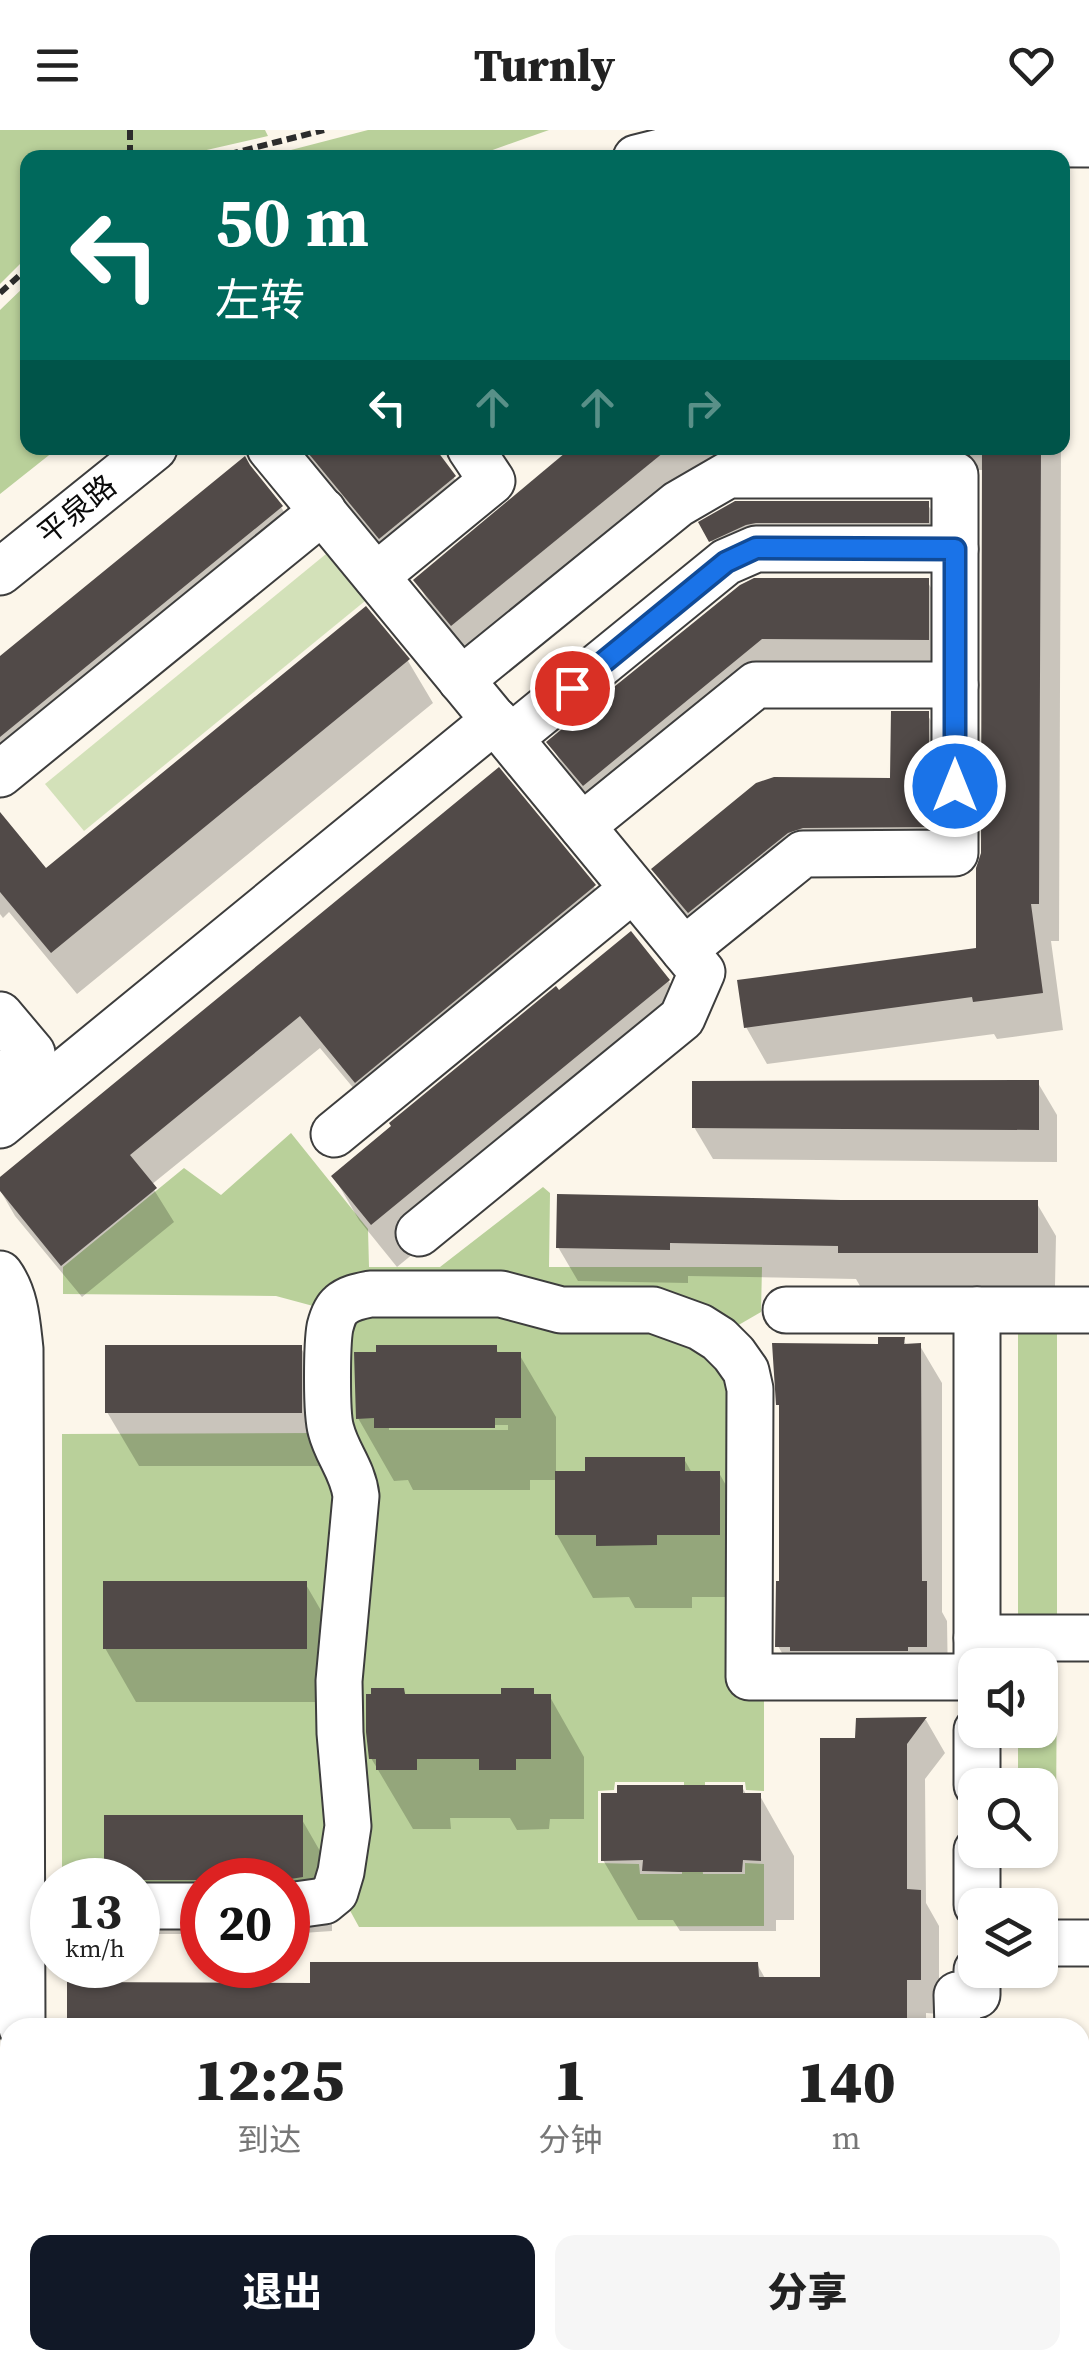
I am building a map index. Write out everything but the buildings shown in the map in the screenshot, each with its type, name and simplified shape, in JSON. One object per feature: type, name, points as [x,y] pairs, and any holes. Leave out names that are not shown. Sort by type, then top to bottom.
[{"type":"street","points":[[707,150],[734,143],[1089,144]]},
{"type":"street","name":"平泉路","points":[[0,572],[145,455]]},
{"type":"street","points":[[276,455],[702,972],[682,1018],[419,1233]]},
{"type":"street","points":[[376,576],[492,482],[475,455]]},
{"type":"street","points":[[461,680],[678,504],[728,474],[955,475],[955,854],[802,854],[684,950]]},
{"type":"street","points":[[0,774],[322,510]]},
{"type":"street","points":[[0,1124],[502,730],[726,562],[756,548],[955,549]]},
{"type":"street","points":[[582,826],[756,684],[955,685]]},
{"type":"street","points":[[334,1134],[633,889]]},
{"type":"street","points":[[0,1014],[32,1054],[0,1080]]},
{"type":"street","points":[[0,1274],[16,1309],[20,1349],[10,1718],[24,1887],[14,2000]]},
{"type":"street","points":[[310,1904],[324,1901],[335,1892],[348,1826],[338,1682],[356,1496],[354,1479],[331,1432],[328,1415],[330,1330],[334,1314],[357,1296],[500,1294],[562,1310],[653,1310],[700,1327],[734,1354],[746,1371],[750,1390],[749,1677],[958,1661]]},
{"type":"street","points":[[786,1310],[1089,1310]]},
{"type":"street","points":[[976,1648],[977,1310]]},
{"type":"street","points":[[1038,1648],[1089,1638]]},
{"type":"street","points":[[1058,1944],[1089,1944]]},
{"type":"street","points":[[958,2018],[958,1995],[977,1995],[977,1988]]},
{"type":"path","points":[[245,150],[324,130]]},
{"type":"path","points":[[0,293],[20,275]]},
{"type":"green space","points":[[0,130],[265,130],[268,136],[207,150],[20,150],[20,264],[0,284]]},
{"type":"green space","points":[[368,130],[549,130],[493,150],[291,150]]},
{"type":"green space","points":[[20,291],[20,455],[49,455],[0,494],[0,310]]},
{"type":"green space","points":[[326,554],[365,601],[84,831],[45,784]]},
{"type":"green space","points":[[291,1133],[368,1229],[369,1267],[440,1267],[543,1187],[550,1193],[549,1267],[762,1267],[761,1312],[723,1334],[703,1321],[328,1310],[276,1296],[63,1294],[63,1267],[184,1168],[221,1195]]},
{"type":"green space","points":[[347,1310],[652,1318],[729,1359],[764,1684],[764,1791],[746,1790],[745,1782],[705,1782],[705,1790],[684,1790],[684,1782],[615,1782],[614,1790],[598,1791],[598,1863],[639,1864],[640,1874],[682,1874],[682,1863],[702,1864],[703,1874],[745,1874],[745,1863],[764,1864],[764,1926],[359,1927],[342,1896],[354,1463],[341,1317]]},
{"type":"green space","points":[[1018,1328],[1057,1328],[1057,1624],[1018,1624]]},
{"type":"green space","points":[[324,1433],[340,1470],[334,1870],[310,1886],[310,1858],[180,1858],[180,1900],[160,1900],[160,1858],[62,1858],[62,1434]]},
{"type":"green space","points":[[1018,1748],[1056,1748],[1056,1768],[1018,1768]]},
{"type":"route","points":[[572,688],[726,562],[756,548],[955,549],[955,786]]}]
